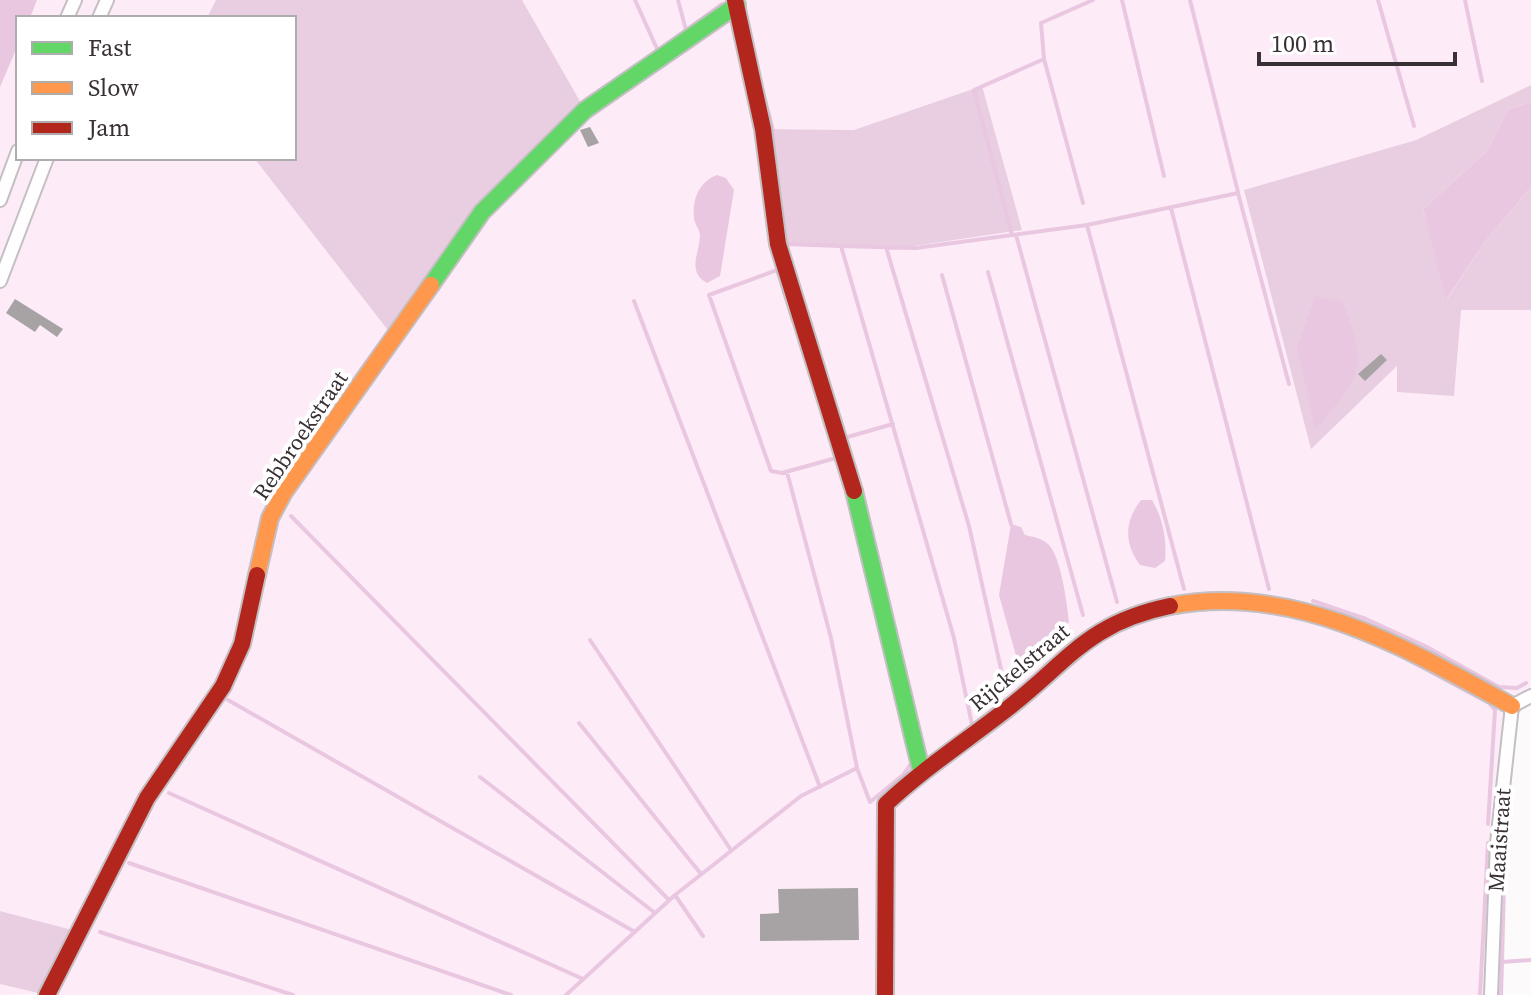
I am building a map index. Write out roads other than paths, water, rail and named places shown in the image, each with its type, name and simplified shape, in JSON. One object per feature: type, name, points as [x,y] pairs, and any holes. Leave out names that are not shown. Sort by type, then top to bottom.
[{"type":"street","name":"Rebbroekstraat","points":[[47,995],[147,798],[223,686],[242,644],[270,518],[284,492],[482,212],[529,162],[585,110],[736,2],[763,129],[778,244],[862,518],[921,770]]},
{"type":"street","points":[[0,200],[16,156]]},
{"type":"street","points":[[0,281],[46,160]]},
{"type":"street","name":"Rijckelstraat","points":[[885,995],[883,842],[886,804],[921,770],[1012,706],[1090,636],[1140,613],[1198,602],[1247,599],[1301,607],[1407,647],[1512,706]]},
{"type":"street","points":[[1512,706],[1531,696]]},
{"type":"street","name":"Maaistraat","points":[[1491,995],[1497,843],[1512,706]]},
{"type":"waterway","points":[[635,0],[658,51]]},
{"type":"waterway","points":[[678,0],[686,30]]},
{"type":"waterway","points":[[1044,59],[1041,23],[1093,0]]},
{"type":"waterway","points":[[1122,0],[1164,176]]},
{"type":"waterway","points":[[1190,0],[1238,192]]},
{"type":"waterway","points":[[1378,0],[1414,126]]},
{"type":"waterway","points":[[1465,0],[1482,81]]},
{"type":"waterway","points":[[671,41],[722,4]]},
{"type":"waterway","points":[[1012,235],[974,90],[1044,59],[1083,203]]},
{"type":"waterway","points":[[763,92],[772,126],[779,193]]},
{"type":"waterway","points":[[841,246],[916,248],[1087,225],[1238,193],[1289,384]]},
{"type":"waterway","points":[[1171,208],[1269,589]]},
{"type":"waterway","points":[[1087,225],[1184,589]]},
{"type":"waterway","points":[[1016,235],[1117,602]]},
{"type":"waterway","points":[[785,244],[841,246],[954,638],[972,725]]},
{"type":"waterway","points":[[886,247],[969,526],[1005,687]]},
{"type":"waterway","points":[[793,321],[777,270],[709,295],[771,471],[782,473],[836,458]]},
{"type":"waterway","points":[[988,272],[1083,615]]},
{"type":"waterway","points":[[942,275],[1011,524]]},
{"type":"waterway","points":[[634,301],[820,787]]},
{"type":"waterway","points":[[844,438],[893,424]]},
{"type":"waterway","points":[[787,472],[831,638],[857,768],[870,802],[903,775],[913,761]]},
{"type":"waterway","points":[[291,516],[669,900]]},
{"type":"waterway","points":[[1313,601],[1366,619],[1425,646],[1499,687],[1517,688],[1526,683]]},
{"type":"waterway","points":[[590,640],[731,850]]},
{"type":"waterway","points":[[1401,656],[1489,703],[1495,710],[1488,824]]},
{"type":"waterway","points":[[1051,679],[1080,657]]},
{"type":"waterway","points":[[228,700],[635,932]]},
{"type":"waterway","points":[[579,723],[701,874]]},
{"type":"waterway","points":[[566,995],[675,895],[801,796],[857,768]]},
{"type":"waterway","points":[[480,777],[655,913]]},
{"type":"waterway","points":[[169,793],[583,979]]},
{"type":"waterway","points":[[1480,995],[1488,843]]},
{"type":"waterway","points":[[1505,844],[1502,962],[1531,960]]},
{"type":"waterway","points":[[129,863],[511,995]]},
{"type":"waterway","points":[[675,895],[703,936]]},
{"type":"waterway","points":[[100,932],[293,995]]},
{"type":"waterway","points":[[1501,995],[1502,962]]}]
